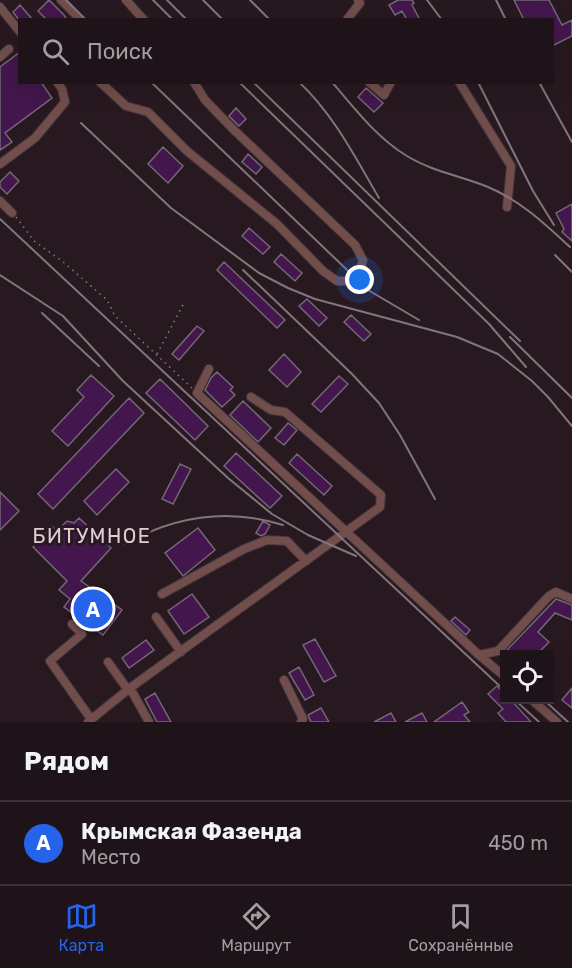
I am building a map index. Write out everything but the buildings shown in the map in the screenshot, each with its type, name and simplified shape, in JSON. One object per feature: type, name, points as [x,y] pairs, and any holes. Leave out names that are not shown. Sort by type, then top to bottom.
[{"type":"street","points":[[61,0],[79,18]]},
{"type":"street","points":[[126,0],[142,18]]},
{"type":"street","points":[[348,18],[360,3],[358,0]]},
{"type":"street","points":[[0,8],[18,30]]},
{"type":"street","points":[[0,57],[9,49]]},
{"type":"street","points":[[0,164],[35,138],[65,102],[58,84]]},
{"type":"street","points":[[102,84],[126,106],[148,112],[187,151],[277,224],[323,271],[337,281],[349,281],[360,271],[363,260],[355,245],[233,129],[205,100],[195,84]]},
{"type":"street","points":[[371,84],[384,95],[390,84]]},
{"type":"street","points":[[460,84],[511,166],[507,207]]},
{"type":"street","points":[[0,201],[12,213]]},
{"type":"street","points":[[209,369],[197,393],[500,673]]},
{"type":"street","points":[[72,624],[82,634],[50,661],[90,721],[129,689],[380,507],[381,495],[285,412],[271,410],[251,397]]},
{"type":"street","points":[[162,594],[244,549],[267,540],[287,541],[306,561]]},
{"type":"street","points":[[479,655],[498,651],[549,596],[556,592],[572,599]]},
{"type":"street","points":[[156,617],[181,652]]},
{"type":"street","points":[[108,662],[129,689],[149,722]]},
{"type":"street","points":[[284,680],[303,719],[302,722]]},
{"type":"street","points":[[537,704],[557,722]]},
{"type":"path","points":[[12,213],[34,241],[62,261],[107,300],[115,316],[197,393]]},
{"type":"path","points":[[157,355],[184,303]]},
{"type":"railway","points":[[66,0],[84,18]]},
{"type":"railway","points":[[153,0],[171,18]]},
{"type":"railway","points":[[167,0],[185,18]]},
{"type":"railway","points":[[203,0],[221,18]]},
{"type":"railway","points":[[250,0],[268,18]]},
{"type":"railway","points":[[427,0],[440,18]]},
{"type":"railway","points":[[496,0],[505,18]]},
{"type":"railway","points":[[153,84],[368,290],[419,320]]},
{"type":"railway","points":[[241,84],[489,324],[526,367]]},
{"type":"railway","points":[[255,84],[520,341]]},
{"type":"railway","points":[[301,84],[333,122],[379,198]]},
{"type":"railway","points":[[334,84],[367,122],[396,149],[427,166],[478,183],[511,199],[532,213],[570,247]]},
{"type":"railway","points":[[479,84],[533,191],[554,225]]},
{"type":"railway","points":[[540,84],[572,142]]},
{"type":"railway","points":[[81,123],[171,208],[259,273],[315,299],[457,337],[498,354],[532,381],[572,426]]},
{"type":"railway","points":[[0,219],[500,686]]},
{"type":"railway","points":[[555,255],[572,272]]},
{"type":"railway","points":[[243,270],[351,373],[379,403],[400,435],[435,499]]},
{"type":"railway","points":[[0,275],[63,316],[123,381],[228,478],[272,514],[308,535],[356,556]]},
{"type":"railway","points":[[42,313],[99,366]]},
{"type":"railway","points":[[510,337],[572,398]]},
{"type":"railway","points":[[125,544],[163,527],[202,518],[242,517],[283,525]]},
{"type":"railway","points":[[519,704],[539,722]]},
{"type":"railway","points":[[548,704],[568,722]]},
{"type":"place","name":"Крымская Фазенда","points":[[93,609]]},
{"type":"district","name":"БИТУМНОЕ","points":[[92,536]]}]
